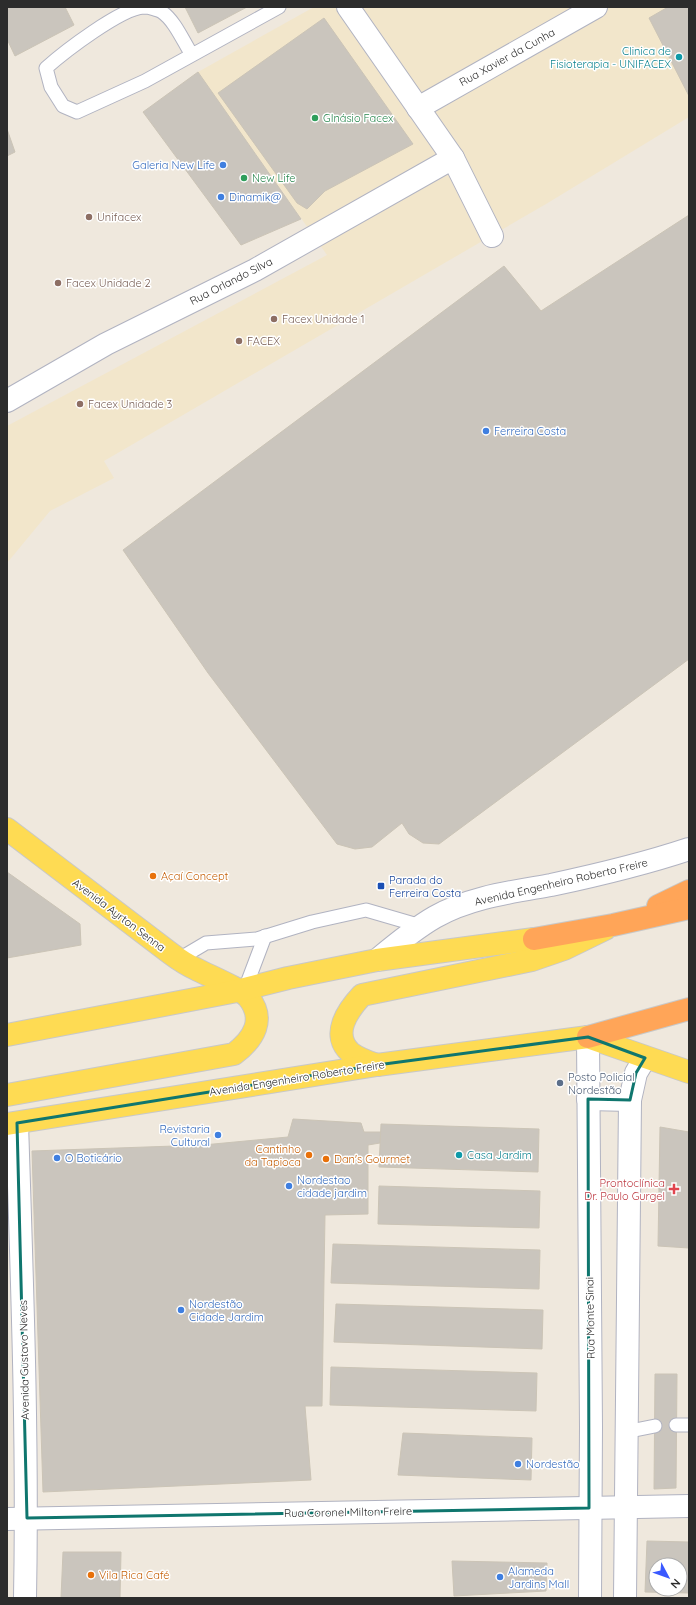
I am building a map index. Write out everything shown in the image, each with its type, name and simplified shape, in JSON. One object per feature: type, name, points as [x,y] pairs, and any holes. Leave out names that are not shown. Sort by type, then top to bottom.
[{"type":"highway","points":[[619,923],[689,891]]},
{"type":"highway","points":[[534,939],[689,908]]},
{"type":"highway","points":[[588,1038],[689,1009]]},
{"type":"highway","points":[[663,1016],[689,1023]]},
{"type":"main road","name":"Avenida Ayrton Senna","points":[[7,829],[129,924],[179,959],[241,990],[247,996],[255,1010],[257,1023],[247,1044],[234,1054],[7,1096]]},
{"type":"main road","points":[[377,1065],[350,1052],[344,1042],[342,1029],[344,1019],[349,1010],[362,995],[532,960],[564,949],[619,923]]},
{"type":"main road","name":"Avenida Engenheiro Roberto Freire","points":[[7,1035],[241,990],[377,960],[534,939]]},
{"type":"main road","points":[[588,1038],[689,1072]]},
{"type":"main road","name":"Avenida Engenheiro Roberto Freire","points":[[12,1124],[377,1065],[588,1038]]},
{"type":"street","points":[[348,7],[453,158],[492,236]]},
{"type":"street","name":"Rua Xavier da Cunha","points":[[418,108],[596,7]]},
{"type":"street","name":"Rua Orlando Silva","points":[[7,401],[106,344],[255,270],[453,158]]},
{"type":"street","name":"Avenida Engenheiro Roberto Freire","points":[[377,960],[406,935],[436,916],[466,903],[499,894],[640,865],[689,849]]},
{"type":"street","name":"Rua Monte Sinai","points":[[588,1038],[591,1418],[589,1508],[590,1598]]},
{"type":"street","points":[[625,1598],[625,1427],[630,1100],[636,1073],[645,1058]]},
{"type":"street","points":[[588,1099],[630,1100]]},
{"type":"street","name":"Avenida Gustavo Neves","points":[[12,1124],[17,1518],[25,1598]]},
{"type":"street","points":[[591,1418],[612,1408],[620,1412],[625,1427]]},
{"type":"street","name":"Rua Coronel Milton Freire","points":[[17,1518],[689,1506]]},
{"type":"lane","points":[[192,55],[172,22],[161,11],[144,7],[119,16],[58,57],[46,68],[51,87],[63,106],[77,112],[145,81],[279,7]]},
{"type":"lane","points":[[179,959],[206,943],[257,938],[312,922],[366,910],[421,926]]},
{"type":"lane","points":[[241,990],[265,936]]},
{"type":"lane","points":[[625,1427],[655,1426]]},
{"type":"highlighted area","points":[[588,1037],[645,1058],[636,1073],[630,1100],[588,1099],[589,1508],[27,1518],[17,1123],[377,1065]]},
{"type":"shaded area","name":"FACEX","points":[[314,7],[689,7],[689,117],[546,204],[104,461],[114,478],[50,511],[7,563],[7,426],[327,255],[198,72]]},
{"type":"building","points":[[7,7],[65,7],[74,25],[15,56],[7,39]]},
{"type":"building","points":[[185,7],[247,7],[198,33]]},
{"type":"building","name":"Clinica de Fisioterapia - UNIFACEX","points":[[668,7],[689,7],[689,96],[649,18]]},
{"type":"building","name":"GInásio Facex","points":[[324,18],[413,144],[325,191],[307,209],[297,203],[218,93]]},
{"type":"building","name":"Galeria New Life","points":[[198,72],[301,219],[241,245],[143,112]]},
{"type":"building","points":[[7,129],[15,152],[7,156]]},
{"type":"building","name":"Ferreira Costa","points":[[689,215],[689,659],[439,844],[423,843],[409,834],[402,823],[372,847],[355,849],[337,844],[208,673],[123,550],[504,266],[541,311]]},
{"type":"building","points":[[7,872],[80,924],[81,945],[7,958]]},
{"type":"building","name":"Nordestão Cidade Jardim","points":[[293,1119],[361,1123],[364,1132],[381,1132],[380,1143],[368,1145],[368,1214],[325,1215],[322,1406],[305,1406],[311,1480],[43,1492],[32,1151],[203,1145],[288,1137]]},
{"type":"building","name":"Casa Jardim","points":[[381,1124],[539,1129],[538,1172],[379,1167]]},
{"type":"building","name":"Prontoclínica Dr. Paulo Gurgel","points":[[660,1127],[689,1132],[689,1248],[658,1246]]},
{"type":"building","points":[[379,1186],[540,1191],[539,1228],[378,1224]]},
{"type":"building","points":[[333,1244],[540,1250],[539,1289],[331,1283]]},
{"type":"building","points":[[336,1304],[543,1310],[542,1349],[334,1342]]},
{"type":"building","points":[[331,1367],[537,1373],[536,1411],[330,1405]]},
{"type":"building","points":[[655,1374],[677,1374],[676,1488],[654,1489]]},
{"type":"building","points":[[403,1433],[532,1438],[531,1480],[398,1475]]},
{"type":"building","points":[[647,1541],[689,1542],[689,1593],[688,1557],[648,1557],[648,1592],[645,1592]]},
{"type":"building","name":"Vila Rica Café","points":[[63,1552],[121,1552],[120,1598],[61,1598]]},
{"type":"building","name":"Alameda Jardins Mall","points":[[452,1561],[547,1563],[546,1591],[454,1596]]},
{"type":"place","name":"Clinica de Fisioterapia - UNIFACEX","points":[[679,57]]},
{"type":"place","name":"GInásio Facex","points":[[315,118]]},
{"type":"place","name":"Galeria New Life","points":[[223,165]]},
{"type":"place","name":"New Life","points":[[244,178]]},
{"type":"place","name":"Dinamik@","points":[[221,197]]},
{"type":"place","name":"Unifacex","points":[[89,217]]},
{"type":"place","name":"Facex Unidade 2","points":[[58,283]]},
{"type":"place","name":"Facex Unidade 1","points":[[274,319]]},
{"type":"place","name":"FACEX","points":[[239,341]]},
{"type":"place","name":"Facex Unidade 3","points":[[80,404]]},
{"type":"place","name":"Ferreira Costa","points":[[486,431]]},
{"type":"place","name":"Açaí Concept","points":[[153,876]]},
{"type":"place","name":"Parada do Ferreira Costa","points":[[381,886]]},
{"type":"place","name":"Posto Policial Nordestão","points":[[560,1083]]},
{"type":"place","name":"Revistaria Cultural","points":[[218,1135]]},
{"type":"place","name":"Cantinho da Tapioca","points":[[309,1155]]},
{"type":"place","name":"Casa Jardim","points":[[459,1155]]},
{"type":"place","name":"O Boticário","points":[[57,1158]]},
{"type":"place","name":"Dan's Gourmet","points":[[326,1159]]},
{"type":"place","name":"Nordestao cidade jardim","points":[[289,1186]]},
{"type":"place","name":"Prontoclínica Dr. Paulo Gurgel","points":[[674,1189]]},
{"type":"place","name":"Nordestão Cidade Jardim","points":[[181,1310]]},
{"type":"place","name":"Nordestão","points":[[518,1464]]},
{"type":"place","name":"Vila Rica Café","points":[[91,1575]]},
{"type":"place","name":"Alameda Jardins Mall","points":[[500,1577]]}]
